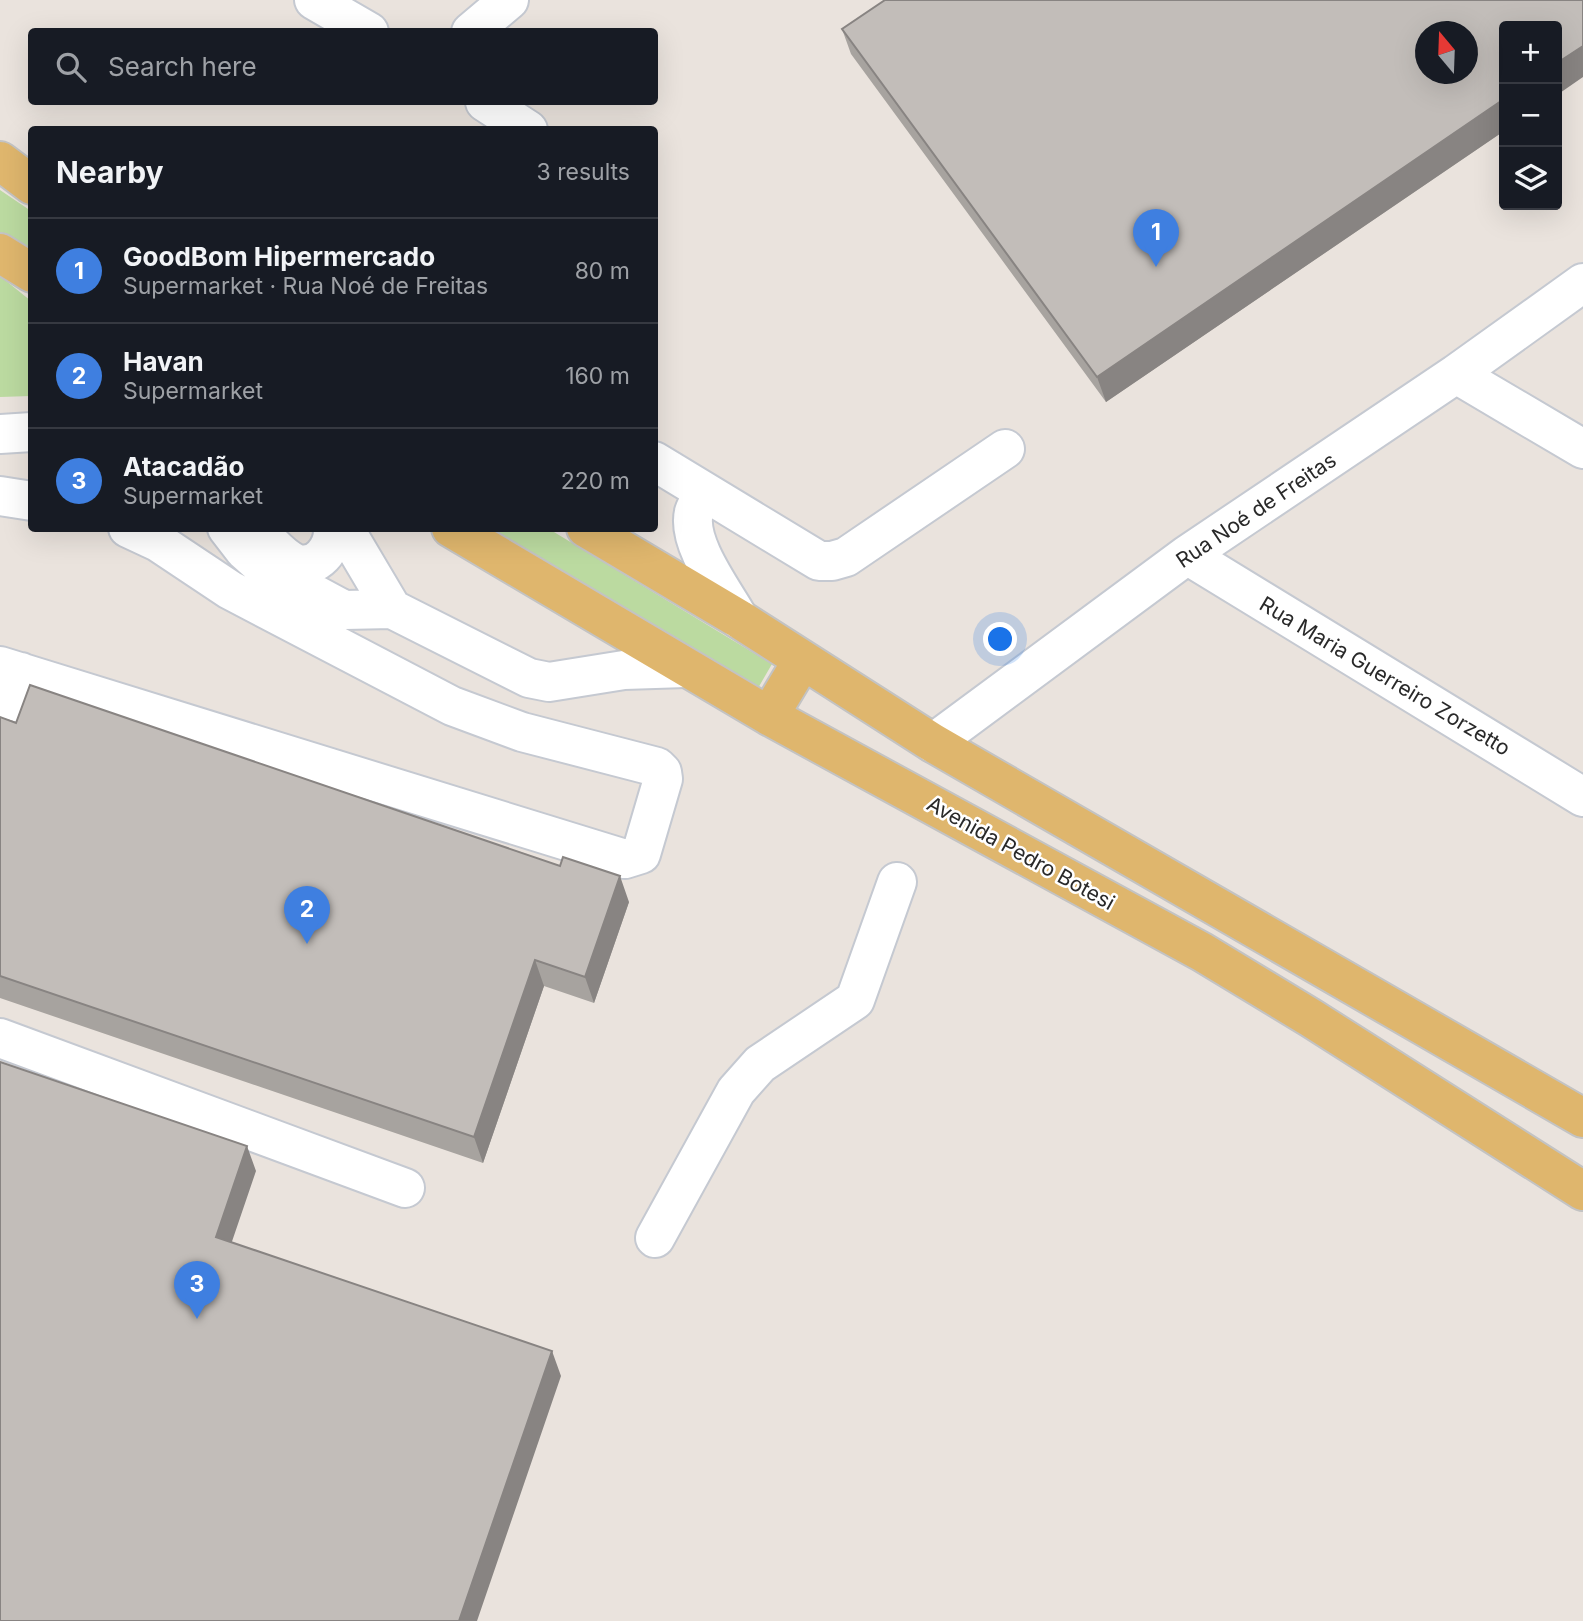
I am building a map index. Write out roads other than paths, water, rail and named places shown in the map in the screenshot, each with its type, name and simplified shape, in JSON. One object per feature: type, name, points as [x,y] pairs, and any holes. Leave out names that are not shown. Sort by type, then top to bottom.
[{"type":"main road","points":[[0,161],[28,182]]},
{"type":"main road","points":[[0,253],[28,270]]},
{"type":"main road","name":"Avenida Pedro Botesi","points":[[458,532],[769,716],[1202,952],[1583,1191]]},
{"type":"main road","points":[[593,532],[740,619],[933,743],[1583,1118]]},
{"type":"main road","points":[[769,716],[802,661]]},
{"type":"street","points":[[314,0],[362,28]]},
{"type":"street","points":[[476,28],[509,0]]},
{"type":"street","points":[[490,105],[522,126]]},
{"type":"street","name":"Rua Noé de Freitas","points":[[933,743],[1187,555],[1456,374],[1583,283]]},
{"type":"street","points":[[1456,374],[1583,449]]},
{"type":"street","points":[[0,434],[28,432]]},
{"type":"street","points":[[658,463],[819,561],[832,561],[846,557],[1005,449]]},
{"type":"street","points":[[705,492],[695,511],[693,530],[702,553],[740,619]]},
{"type":"street","points":[[0,496],[28,500]]},
{"type":"street","points":[[0,735],[11,669],[625,859],[641,854],[663,779],[662,772],[657,767],[522,732],[452,706],[230,590],[158,541],[137,532]]},
{"type":"street","points":[[230,532],[244,550],[262,566],[344,610],[400,613],[529,678],[549,682],[624,670],[686,668]]},
{"type":"street","points":[[258,532],[283,555],[296,563],[310,564],[324,556],[333,542],[332,532]]},
{"type":"street","points":[[347,532],[400,613],[383,671]]},
{"type":"street","name":"Rua Maria Guerreiro Zorzetto","points":[[1187,555],[1583,797]]},
{"type":"street","points":[[655,1238],[736,1091],[760,1065],[855,1000],[897,882]]},
{"type":"street","points":[[0,1038],[405,1188]]},
{"type":"place","name":"GoodBom Hipermercado","points":[[1156,267]]},
{"type":"place","name":"Havan","points":[[307,944]]},
{"type":"place","name":"Atacadão","points":[[197,1319]]}]
